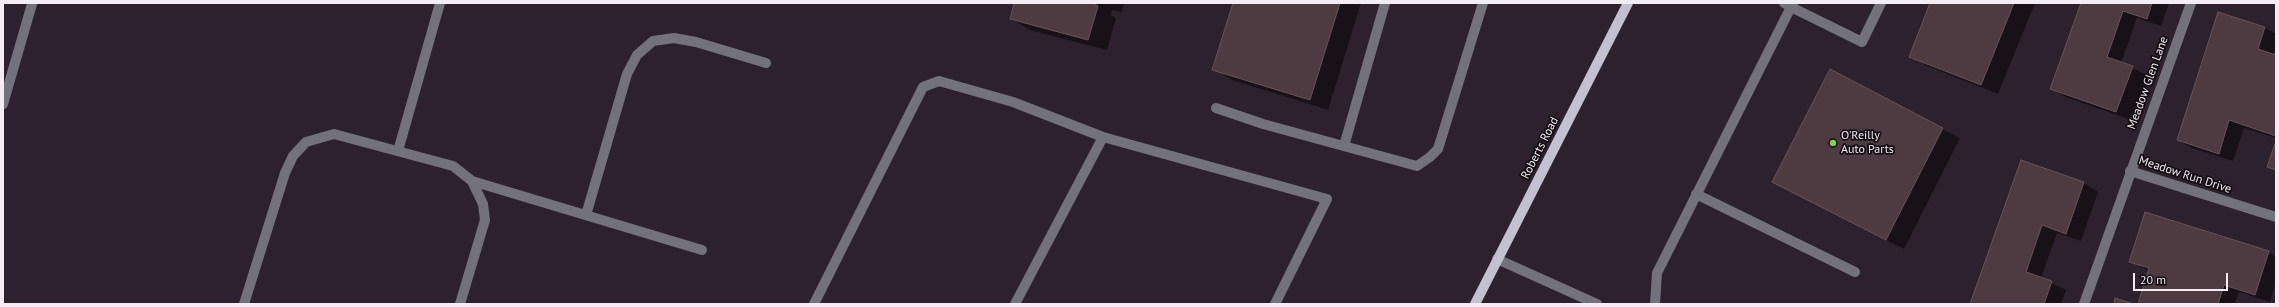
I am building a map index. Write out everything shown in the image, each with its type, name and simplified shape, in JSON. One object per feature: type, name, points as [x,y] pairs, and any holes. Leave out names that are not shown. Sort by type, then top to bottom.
[{"type":"main road","name":"Roberts Road","points":[[1475,304],[1628,3]]},
{"type":"street","points":[[398,151],[440,3]]},
{"type":"street","points":[[1344,146],[1385,3]]},
{"type":"street","points":[[1216,108],[1417,166],[1438,149],[1483,3]]},
{"type":"street","points":[[1655,304],[1657,273],[1789,4],[1862,42],[1881,3]]},
{"type":"street","name":"Meadow Glen Lane","points":[[2130,171],[2192,3]]},
{"type":"street","points":[[3,104],[32,4]]},
{"type":"street","points":[[586,215],[627,74],[637,55],[653,41],[674,38],[696,42],[766,63]]},
{"type":"street","points":[[814,304],[923,87],[939,81],[1012,102],[1103,137],[1327,198],[1275,304]]},
{"type":"street","points":[[244,304],[285,173],[293,156],[306,142],[334,134],[453,166],[472,181],[702,250]]},
{"type":"street","points":[[1015,304],[1103,137]]},
{"type":"street","name":"Meadow Run Drive","points":[[2084,304],[2130,171],[2276,217]]},
{"type":"street","points":[[460,304],[485,220],[482,204],[472,181]]},
{"type":"street","points":[[1696,194],[1855,272]]},
{"type":"street","points":[[1498,259],[1597,304]]},
{"type":"building","points":[[1014,3],[1092,3],[1098,6],[1088,40],[1010,19]]},
{"type":"building","points":[[1233,3],[1340,3],[1310,100],[1212,70]]},
{"type":"building","points":[[1930,3],[2014,3],[1981,85],[1909,57]]},
{"type":"building","points":[[2081,3],[2152,3],[2147,19],[2123,11],[2107,57],[2133,66],[2116,112],[2050,89]]},
{"type":"building","points":[[2218,12],[2265,27],[2258,49],[2276,55],[2276,136],[2229,120],[2219,154],[2177,140]]},
{"type":"building","points":[[1830,69],[1943,128],[1886,240],[1772,182]]},
{"type":"building","points":[[2276,141],[2276,170],[2267,167]]},
{"type":"building","points":[[2021,160],[2084,182],[2066,234],[2042,225],[2026,272],[2052,281],[2044,304],[1970,304]]},
{"type":"building","points":[[2145,212],[2269,251],[2255,295],[2224,285],[2218,304],[2138,304],[2149,268],[2129,262]]},
{"type":"building","points":[[2115,298],[2134,304],[2114,304]]},
{"type":"place","name":"O'Reilly Auto Parts","points":[[1833,143]]}]
